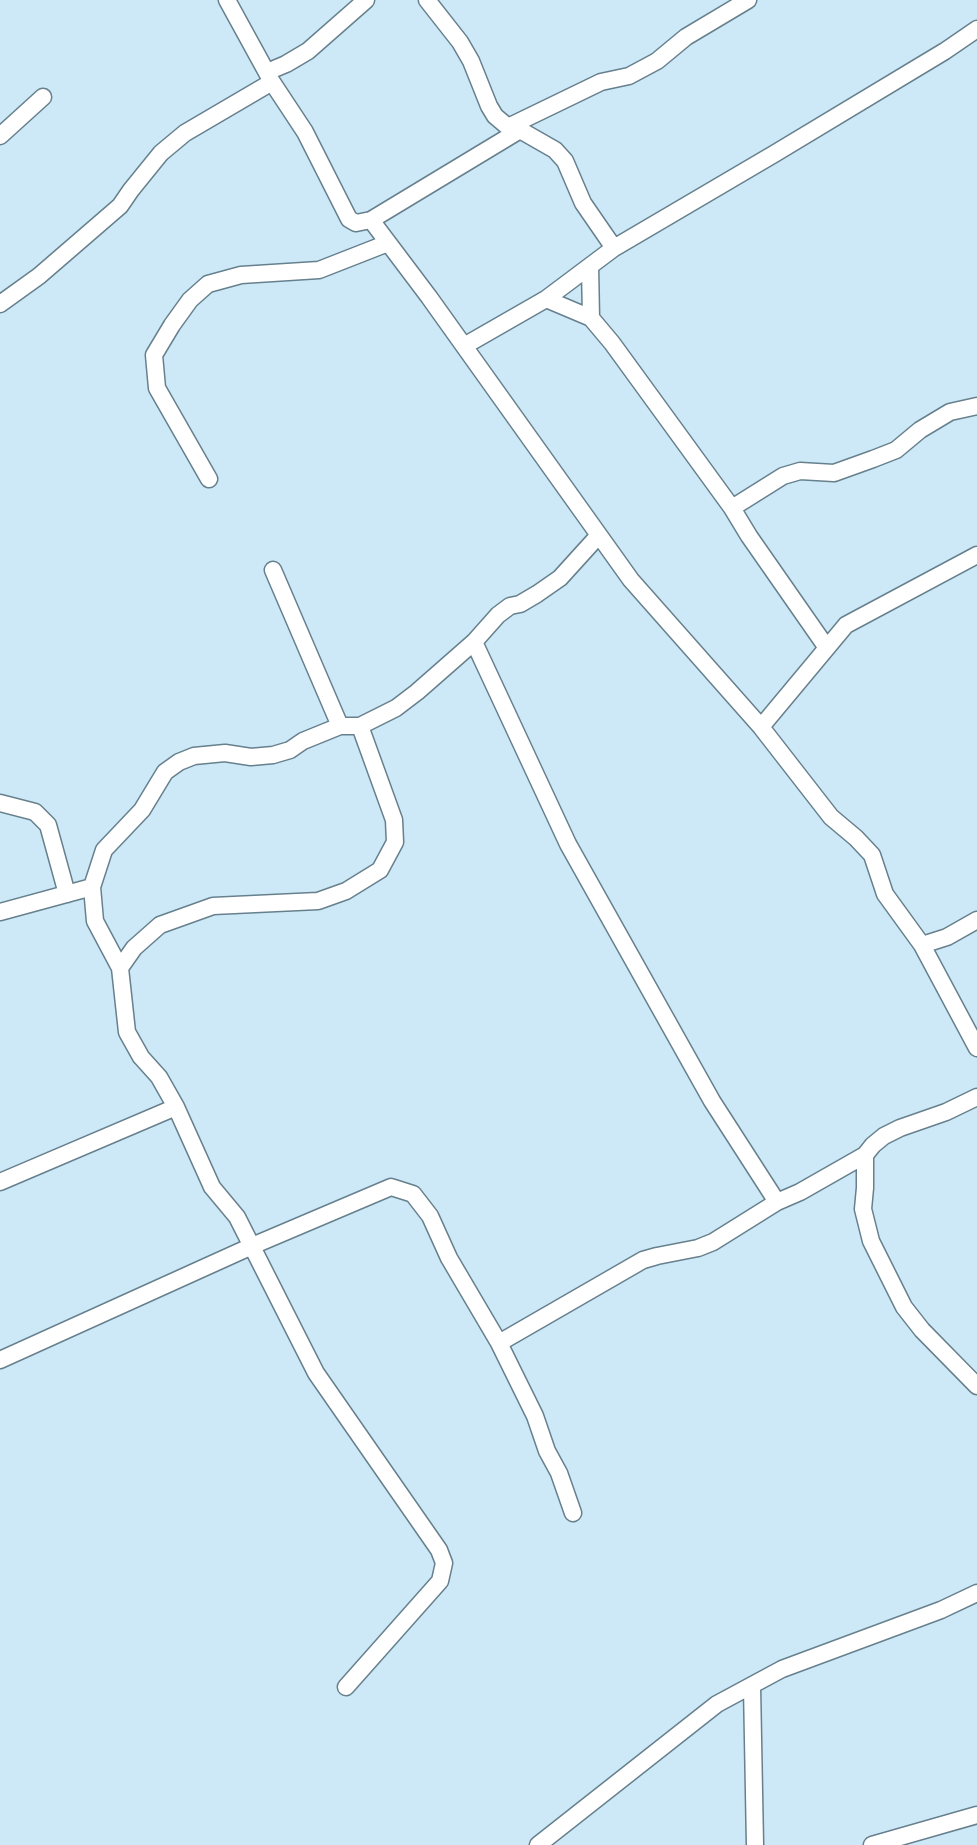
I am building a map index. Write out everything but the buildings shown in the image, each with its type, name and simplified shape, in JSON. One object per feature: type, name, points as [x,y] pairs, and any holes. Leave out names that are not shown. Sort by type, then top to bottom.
[{"type":"street","points":[[227,0],[269,77],[305,132],[349,219],[356,223],[371,220],[514,129],[601,82],[629,76],[657,61],[686,37],[748,0]]},
{"type":"street","points":[[0,304],[39,276],[112,214],[161,153],[185,133],[308,51],[366,0]]},
{"type":"street","points":[[427,0],[460,42],[471,61],[495,116],[514,129],[555,150],[566,161],[583,203],[614,248]]},
{"type":"street","points":[[464,346],[546,299],[614,248],[795,142],[945,51],[977,29]]},
{"type":"street","points":[[0,136],[44,98]]},
{"type":"street","points":[[371,220],[631,580],[760,727],[831,817],[872,855],[885,894],[922,945],[977,1048]]},
{"type":"street","points":[[208,479],[157,388],[154,355],[190,300],[208,284],[241,275],[319,270],[388,243]]},
{"type":"street","points":[[590,266],[591,318]]},
{"type":"street","points":[[546,299],[591,318],[612,343],[732,508],[827,648]]},
{"type":"street","points":[[732,508],[783,476],[800,471],[834,473],[873,459],[896,450],[920,430],[950,412],[977,406]]},
{"type":"street","points":[[346,1687],[440,1581],[444,1563],[440,1550],[316,1373],[237,1217],[212,1187],[176,1107],[159,1077],[141,1057],[128,1032],[120,968],[96,921],[92,887],[105,850],[142,810],[165,772],[179,762],[194,756],[225,753],[251,757],[273,755],[290,750],[303,741],[340,726],[360,726],[396,708],[417,693],[474,642],[498,615],[510,606],[537,594],[560,578],[599,535]]},
{"type":"street","points":[[760,727],[846,625],[977,555]]},
{"type":"street","points":[[273,570],[340,726]]},
{"type":"street","points":[[474,642],[568,844],[712,1101],[777,1202]]},
{"type":"street","points":[[120,968],[134,948],[160,925],[213,906],[318,901],[346,891],[380,870],[395,842],[394,820],[360,726]]},
{"type":"street","points":[[0,803],[35,812],[48,825],[67,894]]},
{"type":"street","points":[[0,912],[92,887]]},
{"type":"street","points":[[922,945],[947,937],[977,920]]},
{"type":"street","points":[[499,1343],[644,1260],[698,1248],[713,1242],[777,1202],[800,1192],[865,1155],[879,1141],[900,1128],[946,1113],[977,1097]]},
{"type":"street","points":[[0,1182],[176,1107]]},
{"type":"street","points":[[865,1155],[863,1209],[870,1241],[904,1307],[922,1330],[977,1386]]},
{"type":"street","points":[[0,1360],[252,1246],[391,1187],[413,1194],[430,1216],[449,1258],[499,1343],[535,1416],[573,1513]]},
{"type":"street","points":[[538,1845],[717,1704],[782,1669],[941,1610],[977,1593]]},
{"type":"street","points":[[752,1686],[755,1845]]},
{"type":"street","points":[[872,1845],[977,1815]]}]
